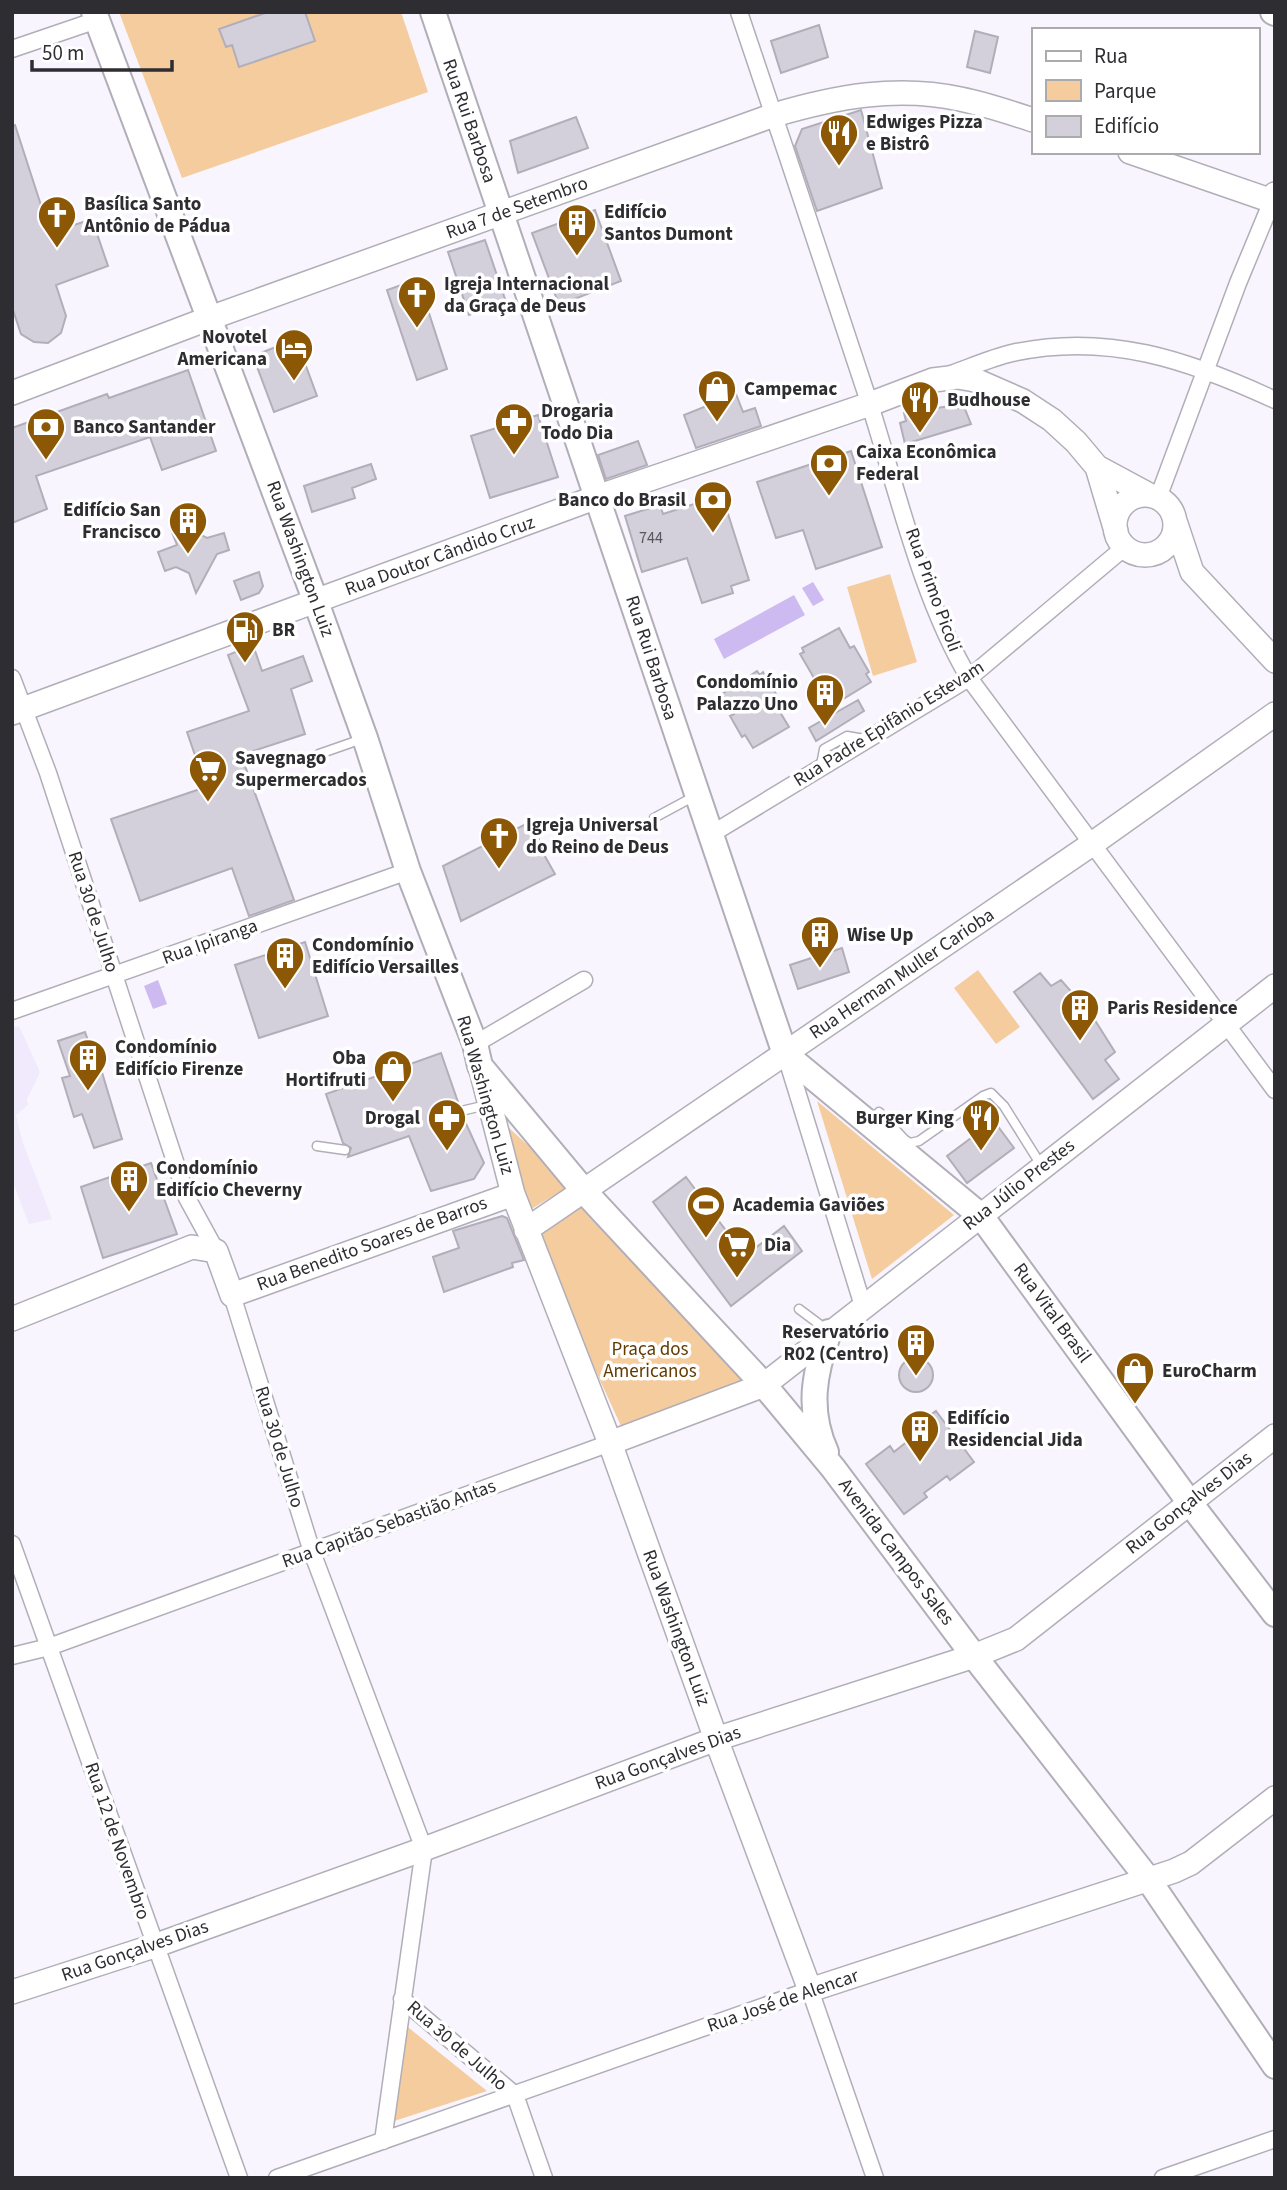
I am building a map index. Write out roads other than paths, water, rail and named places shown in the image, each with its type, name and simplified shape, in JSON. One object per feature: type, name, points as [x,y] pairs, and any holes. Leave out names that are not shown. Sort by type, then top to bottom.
[{"type":"main road","name":"Rua Rui Barbosa","points":[[433,12],[785,1054]]},
{"type":"main road","name":"Rua Washington Luiz","points":[[96,16],[365,738],[408,871],[477,1055],[513,1194],[526,1230],[610,1443],[810,1990]]},
{"type":"main road","name":"Rua 7 de Setembro","points":[[12,393],[210,318],[774,115],[814,103],[898,92],[958,99],[1032,120]]},
{"type":"main road","points":[[1136,154],[1274,199]]},
{"type":"main road","name":"Rua Doutor Cândido Cruz","points":[[18,711],[597,497],[933,380],[958,377],[975,380],[1023,401],[1052,420],[1076,442],[1097,467]]},
{"type":"main road","points":[[1097,467],[1166,503],[1192,572],[1275,661]]},
{"type":"main road","points":[[1097,467],[1124,544],[1150,555],[1167,546],[1175,530],[1175,521]]},
{"type":"main road","points":[[1124,544],[1118,513],[1130,499],[1153,496]]},
{"type":"main road","points":[[1124,544],[1192,572]]},
{"type":"main road","name":"Rua Herman Muller Carioba","points":[[526,1230],[1092,844],[1275,714]]},
{"type":"main road","name":"Rua Júlio Prestes","points":[[764,1385],[1275,986]]},
{"type":"main road","name":"Rua Vital Brasil","points":[[785,1054],[981,1216],[1190,1503],[1275,1614]]},
{"type":"main road","name":"Avenida Campos Sales","points":[[477,1055],[584,1191],[764,1385],[833,1468],[974,1656],[1148,1879],[1275,2066]]},
{"type":"main road","name":"Rua Benedito Soares de Barros","points":[[232,1295],[513,1194]]},
{"type":"main road","points":[[12,1319],[192,1247],[216,1251]]},
{"type":"main road","name":"Rua 30 de Julho","points":[[216,1251],[232,1295]]},
{"type":"main road","points":[[830,1332],[815,1378],[813,1406],[818,1432],[833,1468]]},
{"type":"main road","name":"Rua Capitão Sebastião Antas","points":[[610,1443],[764,1385]]},
{"type":"main road","name":"Rua Gonçalves Dias","points":[[12,1992],[154,1946],[424,1849],[716,1739],[974,1656],[1016,1639],[1275,1436]]},
{"type":"main road","name":"Rua José de Alencar","points":[[810,1990],[1174,1871],[1191,1863],[1275,1798]]},
{"type":"street","name":"Rua Primo Picoli","points":[[739,12],[928,587],[956,655],[970,678],[1275,1090]]},
{"type":"street","points":[[12,49],[96,16]]},
{"type":"street","points":[[1153,496],[1274,199]]},
{"type":"street","points":[[933,380],[1010,354],[1079,345],[1153,354],[1206,370],[1275,400]]},
{"type":"street","name":"Rua Padre Epifânio Estevam","points":[[710,835],[970,678],[1124,544]]},
{"type":"street","name":"Rua 30 de Julho","points":[[12,678],[18,711],[48,773],[187,1198],[216,1251]]},
{"type":"street","name":"Rua Ipiranga","points":[[12,1011],[408,871]]},
{"type":"street","points":[[477,1055],[584,980]]},
{"type":"street","name":"Rua Rui Barbosa","points":[[785,1054],[863,1306]]},
{"type":"street","name":"Rua 30 de Julho","points":[[232,1295],[312,1552],[424,1849],[402,1998],[515,2095],[544,2178]]},
{"type":"street","name":"Rua Capitão Sebastião Antas","points":[[12,1656],[50,1647],[610,1443]]},
{"type":"street","name":"Rua 12 de Novembro","points":[[12,1544],[239,2178]]},
{"type":"street","name":"Rua José de Alencar","points":[[277,2178],[810,1990]]},
{"type":"street","name":"Rua Washington Luiz","points":[[810,1990],[876,2178]]},
{"type":"street","points":[[383,2141],[402,1998]]},
{"type":"street","points":[[1163,2178],[1195,2172],[1275,2139]]},
{"type":"lane","points":[[319,754],[365,738]]},
{"type":"lane","points":[[654,818],[696,796]]},
{"type":"lane","points":[[879,1112],[910,1143],[919,1141],[991,1093],[1004,1106],[1043,1167]]},
{"type":"lane","points":[[461,1111],[490,1105]]},
{"type":"lane","points":[[317,1146],[345,1150]]},
{"type":"lane","points":[[799,1309],[830,1332]]},
{"type":"place","name":"Edwiges Pizza e Bistrô","points":[[839,167]]},
{"type":"place","name":"Basílica Santo Antônio de Pádua","points":[[57,249]]},
{"type":"place","name":"Edifício Santos Dumont","points":[[577,257]]},
{"type":"place","name":"Igreja Internacional da Graça de Deus","points":[[417,329]]},
{"type":"place","name":"Novotel Americana","points":[[294,382]]},
{"type":"place","name":"Campemac","points":[[717,423]]},
{"type":"place","name":"Budhouse","points":[[920,434]]},
{"type":"place","name":"Drogaria Todo Dia","points":[[514,456]]},
{"type":"place","name":"Banco Santander","points":[[46,461]]},
{"type":"place","name":"Caixa Econômica Federal","points":[[829,497]]},
{"type":"place","name":"Banco do Brasil","points":[[713,534]]},
{"type":"place","name":"Edifício San Francisco","points":[[188,555]]},
{"type":"place","name":"BR","points":[[245,664]]},
{"type":"place","name":"Condomínio Palazzo Uno","points":[[825,727]]},
{"type":"place","name":"Savegnago Supermercados","points":[[208,803]]},
{"type":"place","name":"Igreja Universal do Reino de Deus","points":[[499,870]]},
{"type":"place","name":"Wise Up","points":[[820,969]]},
{"type":"place","name":"Condomínio Edifício Versailles","points":[[285,990]]},
{"type":"place","name":"Paris Residence","points":[[1080,1042]]},
{"type":"place","name":"Condomínio Edifício Firenze","points":[[88,1092]]},
{"type":"place","name":"Oba Hortifruti","points":[[393,1103]]},
{"type":"place","name":"Drogal","points":[[447,1152]]},
{"type":"place","name":"Burger King","points":[[981,1152]]},
{"type":"place","name":"Condomínio Edifício Cheverny","points":[[129,1213]]},
{"type":"place","name":"Academia Gaviões","points":[[706,1239]]},
{"type":"place","name":"Dia","points":[[737,1279]]},
{"type":"place","name":"Reservatório R02 (Centro)","points":[[916,1377]]},
{"type":"place","name":"EuroCharm","points":[[1135,1405]]},
{"type":"place","name":"Edifício Residencial Jida","points":[[920,1463]]},
{"type":"park label","name":"Praça dos Americanos","points":[[650,1360]]}]
